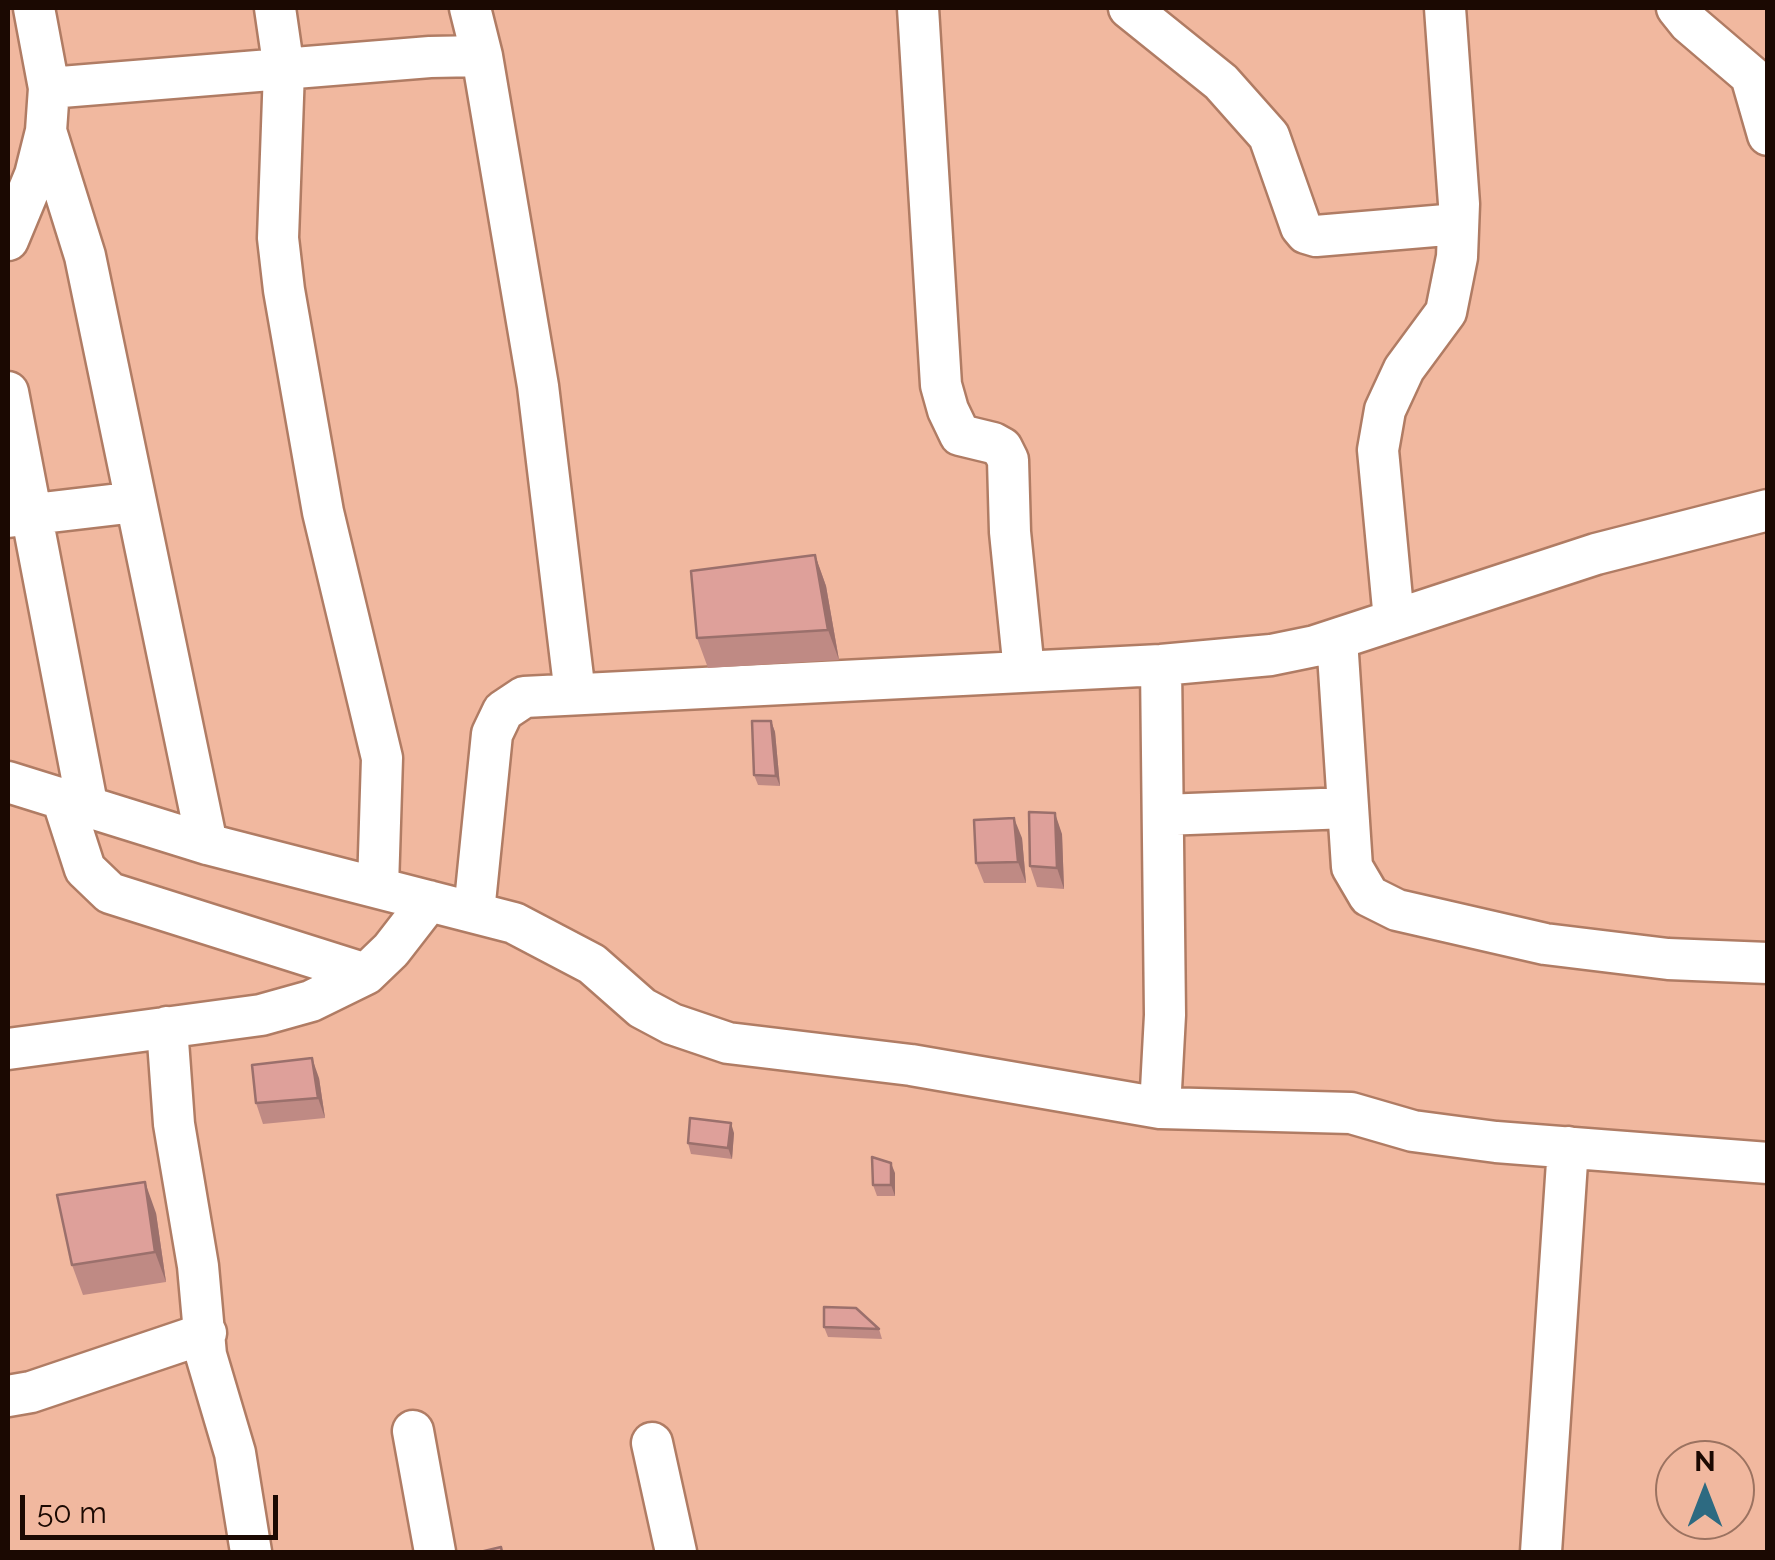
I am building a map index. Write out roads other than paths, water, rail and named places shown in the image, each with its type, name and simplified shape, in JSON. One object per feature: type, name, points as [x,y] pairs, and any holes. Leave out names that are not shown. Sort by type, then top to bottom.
[{"type":"street","points":[[8,240],[35,175],[46,131],[49,88],[34,8]]},
{"type":"street","points":[[275,8],[284,70],[278,238],[323,512],[382,758],[378,887]]},
{"type":"street","points":[[470,8],[482,56],[538,386],[575,694]]},
{"type":"street","points":[[918,8],[942,385],[960,435],[994,443],[1008,460],[1010,532],[1024,670]]},
{"type":"street","points":[[1129,8],[1220,82],[1268,136],[1306,233],[1316,236],[1458,224]]},
{"type":"street","points":[[1394,620],[1378,450],[1385,410],[1404,370],[1446,312],[1457,257],[1445,8]]},
{"type":"street","points":[[1677,8],[1751,76],[1767,133]]},
{"type":"street","points":[[49,88],[482,56]]},
{"type":"street","points":[[46,131],[85,256],[207,844]]},
{"type":"street","points":[[8,392],[19,516],[85,869],[110,894],[366,974]]},
{"type":"street","points":[[19,516],[136,502]]},
{"type":"street","points":[[474,912],[492,734],[503,711],[524,697],[1162,665],[1271,655],[1337,639],[1596,554],[1768,510]]},
{"type":"street","points":[[1337,639],[1352,867],[1369,896],[1397,910],[1545,944],[1668,958],[1768,963]]},
{"type":"street","points":[[1160,1108],[1165,1015],[1162,665]]},
{"type":"street","points":[[8,782],[207,844],[514,924],[592,964],[642,1008],[672,1024],[728,1042],[911,1065],[1160,1108],[1351,1114],[1413,1131],[1768,1164]]},
{"type":"street","points":[[1163,815],[1348,808]]},
{"type":"street","points":[[8,1050],[260,1015],[311,1000],[366,974],[391,950],[428,901]]},
{"type":"street","points":[[167,1027],[174,1124],[206,1334],[206,1356],[235,1453],[251,1552]]},
{"type":"street","points":[[1541,1552],[1568,1148]]},
{"type":"street","points":[[8,1396],[31,1392],[206,1334]]},
{"type":"street","points":[[414,1432],[436,1552]]},
{"type":"street","points":[[652,1443],[676,1552]]}]
